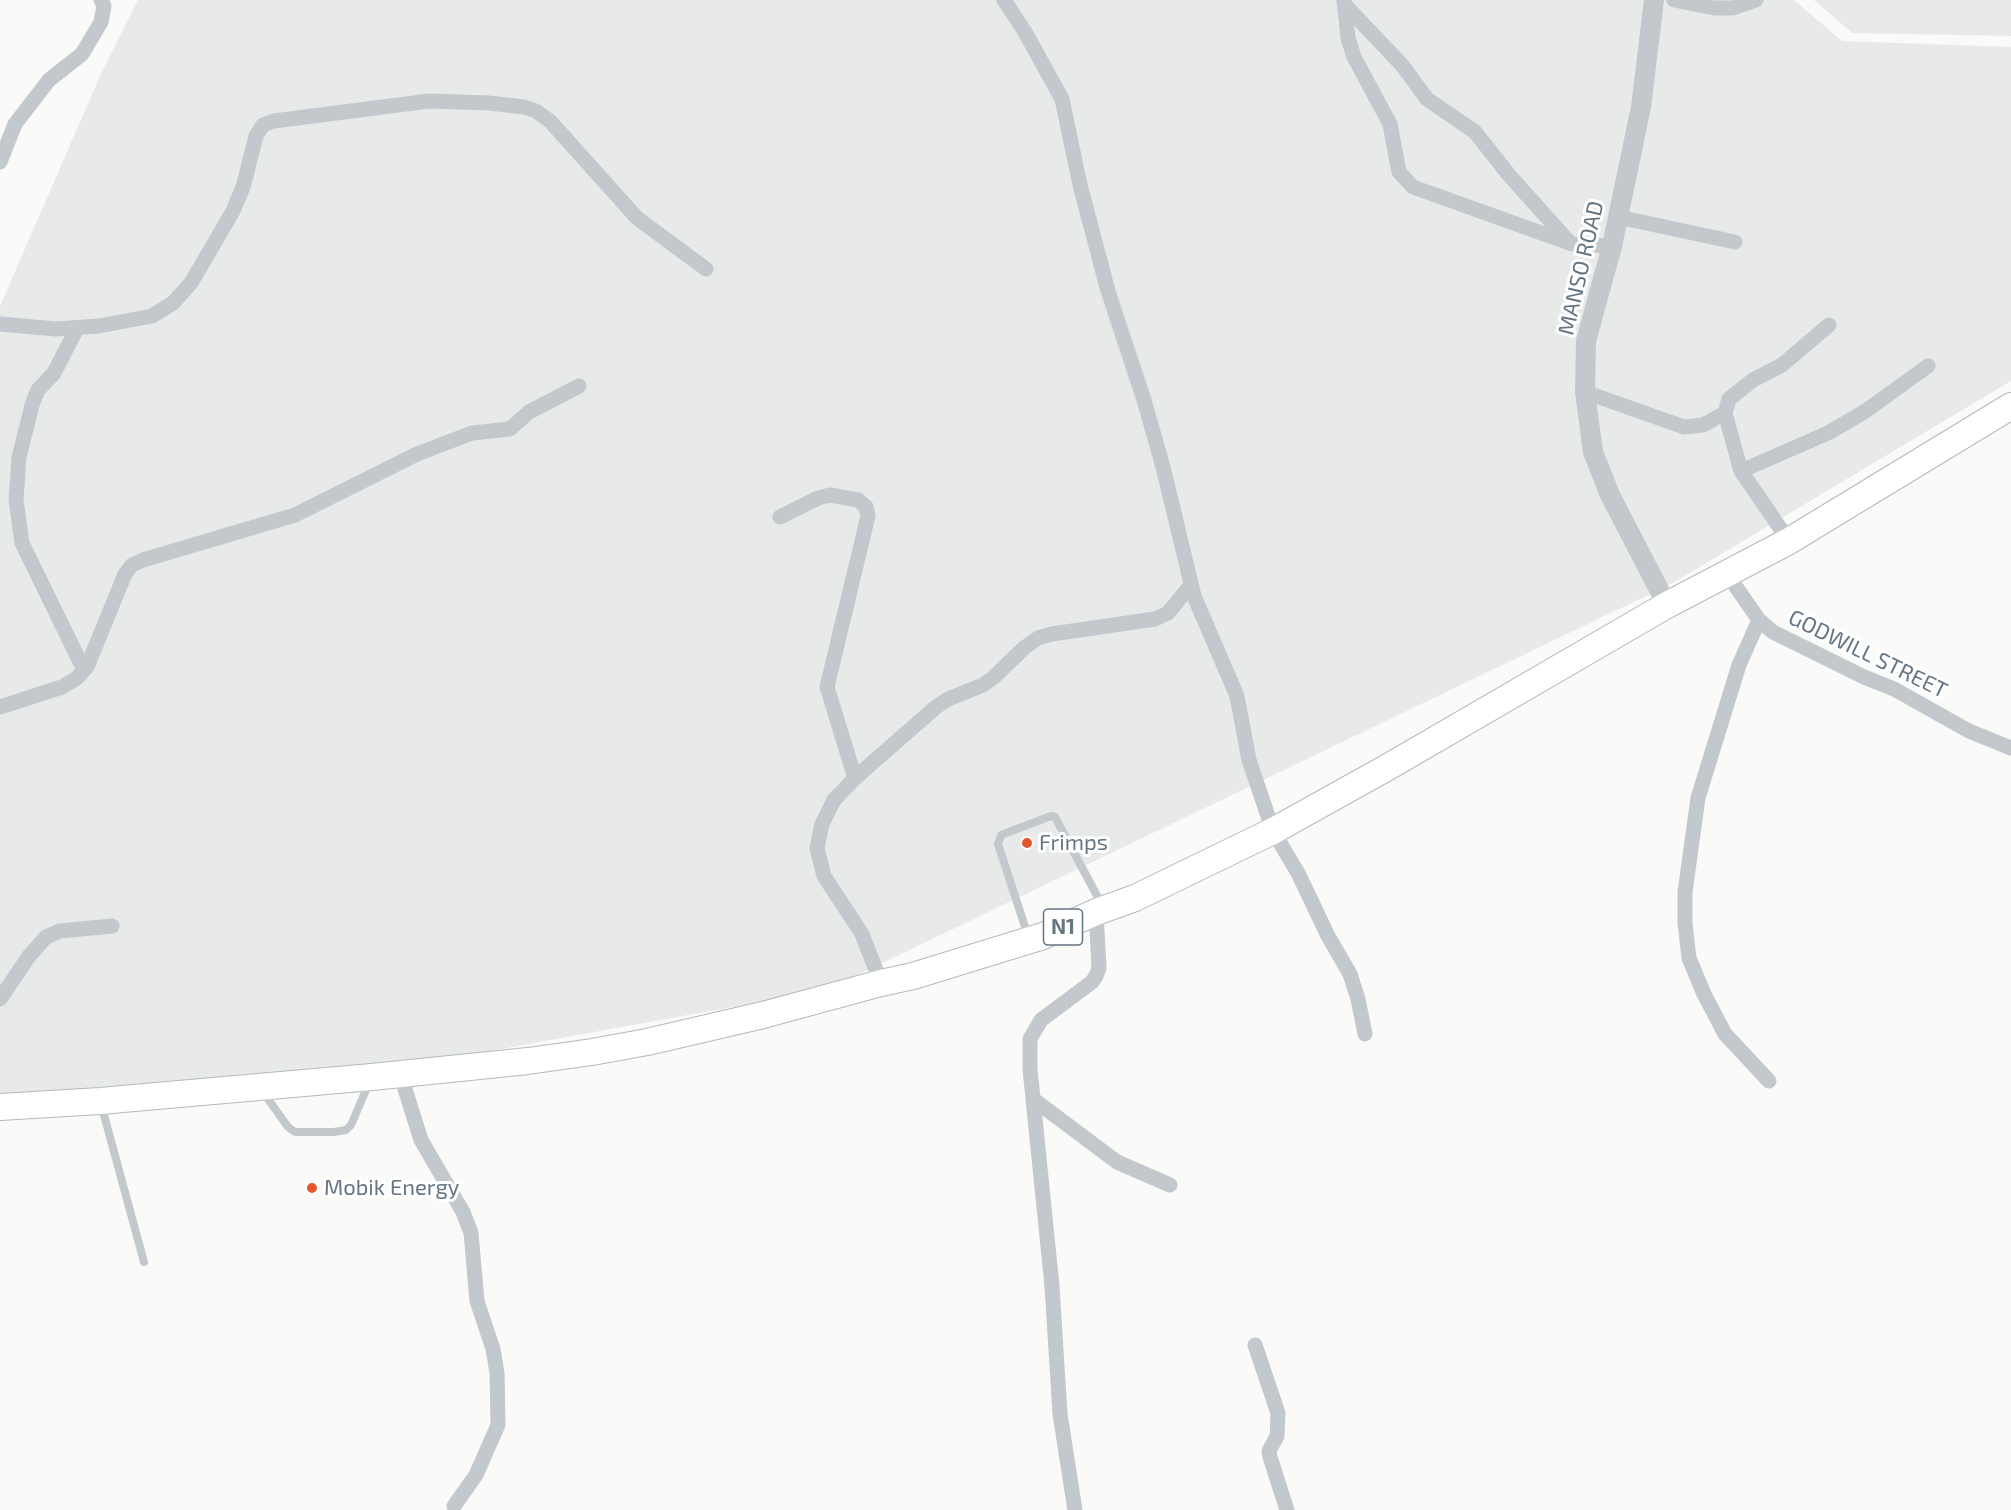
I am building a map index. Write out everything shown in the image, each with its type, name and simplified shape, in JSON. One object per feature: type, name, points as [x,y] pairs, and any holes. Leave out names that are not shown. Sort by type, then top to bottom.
[{"type":"highway","name":"N1","points":[[0,1107],[100,1101],[372,1077],[528,1061],[636,1044],[763,1015],[913,976],[1043,936],[1135,898],[1273,831],[1667,605],[1789,541],[2011,406]]},
{"type":"street","points":[[0,162],[15,124],[49,80],[82,54],[101,22],[104,6],[101,0]]},
{"type":"street","points":[[1004,0],[1025,32],[1062,99],[1085,206],[1108,291],[1151,422],[1191,585],[1237,696],[1249,760],[1273,831],[1298,873],[1328,936],[1350,974],[1365,1034]]},
{"type":"street","name":"MANSO ROAD","points":[[1654,0],[1641,107],[1612,246],[1586,341],[1586,392],[1593,452],[1610,495],[1667,605]]},
{"type":"street","points":[[1674,0],[1714,8],[1733,8],[1756,0]]},
{"type":"street","points":[[1345,2],[1348,38],[1354,57],[1390,124],[1399,172],[1413,187],[1572,244],[1612,246]]},
{"type":"street","points":[[1345,2],[1402,65],[1427,99],[1474,132],[1504,170],[1572,244]]},
{"type":"street","points":[[0,324],[56,329],[77,328],[152,316],[174,303],[191,283],[233,211],[243,187],[256,136],[263,125],[274,121],[429,101],[524,107],[536,111],[550,121],[637,218],[706,269]]},
{"type":"street","points":[[1618,217],[1735,242]]},
{"type":"street","points":[[1789,541],[1741,471],[1725,413],[1729,399],[1782,364],[1829,325]]},
{"type":"street","points":[[77,328],[54,373],[38,390],[32,405],[19,457],[16,500],[22,543],[84,670]]},
{"type":"street","points":[[1741,471],[1828,434],[1864,412],[1928,366]]},
{"type":"street","points":[[0,707],[62,687],[77,678],[84,670],[125,574],[132,565],[295,515],[417,454],[472,433],[510,429],[529,412],[579,386]]},
{"type":"street","points":[[1586,392],[1684,427],[1703,425],[1725,413]]},
{"type":"street","points":[[780,516],[818,498],[830,495],[858,500],[866,507],[868,516],[827,687],[855,778]]},
{"type":"street","name":"GODWILL STREET","points":[[1727,574],[1760,620],[1773,632],[1864,677],[1894,689],[1969,731],[2011,748]]},
{"type":"street","points":[[881,983],[862,934],[824,876],[817,848],[822,824],[834,800],[855,778],[936,706],[983,686],[1038,638],[1052,634],[1155,620],[1168,613],[1191,585]]},
{"type":"street","points":[[1760,620],[1739,665],[1698,798],[1685,891],[1685,923],[1689,958],[1714,1014],[1725,1034],[1769,1082]]},
{"type":"street","points":[[1075,1510],[1060,1414],[1052,1286],[1030,1069],[1030,1039],[1034,1028],[1041,1020],[1092,982],[1096,976],[1099,968],[1100,911]]},
{"type":"street","points":[[0,999],[29,956],[46,937],[60,931],[112,926]]},
{"type":"street","points":[[400,1073],[421,1140],[463,1212],[471,1233],[477,1301],[493,1349],[497,1373],[498,1425],[476,1475],[454,1506]]},
{"type":"street","points":[[1033,1099],[1117,1162],[1170,1185]]},
{"type":"street","points":[[1255,1345],[1278,1413],[1277,1436],[1269,1451],[1287,1510]]},
{"type":"lane","points":[[1029,940],[998,844],[998,838],[1001,835],[1051,816],[1055,817],[1100,911]]},
{"type":"lane","points":[[258,1086],[284,1122],[295,1132],[334,1132],[346,1130],[351,1125],[372,1077]]},
{"type":"lane","points":[[100,1101],[144,1262]]},
{"type":"shaded area","points":[[138,0],[1794,0],[1842,41],[2011,47],[2011,381],[1671,584],[826,990],[424,1063],[0,1098],[0,306],[100,76]]},
{"type":"shaded area","points":[[1814,0],[2011,0],[2011,36],[1852,33]]},
{"type":"place","name":"Frimps","points":[[1027,843]]},
{"type":"place","name":"Mobik Energy","points":[[312,1188]]}]
